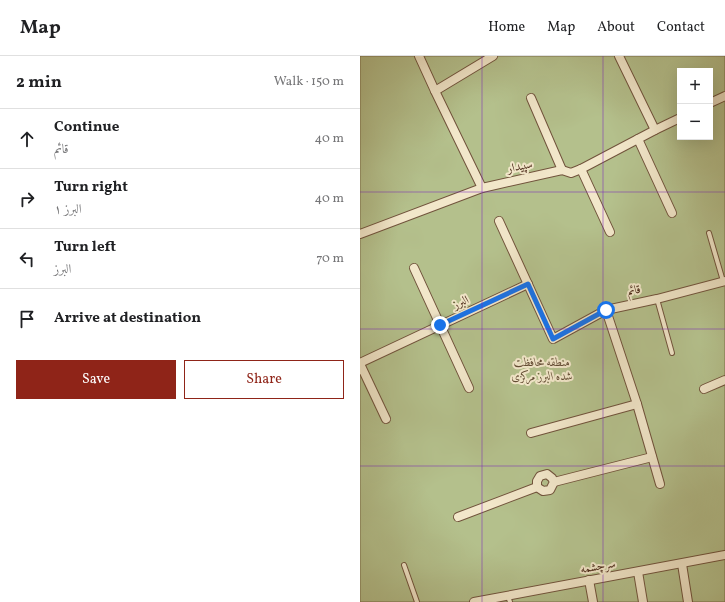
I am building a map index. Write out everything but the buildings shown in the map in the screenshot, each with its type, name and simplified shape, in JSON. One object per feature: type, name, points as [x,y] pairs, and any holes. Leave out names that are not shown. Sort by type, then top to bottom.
[{"type":"street","points":[[419,56],[482,188]]},
{"type":"street","points":[[435,91],[493,56]]},
{"type":"street","points":[[619,56],[654,130]]},
{"type":"street","points":[[713,102],[725,96]]},
{"type":"street","points":[[531,98],[562,170]]},
{"type":"street","name":"سپیدار","points":[[360,234],[482,188],[562,170],[571,173],[582,169],[654,130],[677,119]]},
{"type":"street","points":[[638,139],[672,213]]},
{"type":"street","points":[[582,169],[610,232]]},
{"type":"street","points":[[499,221],[528,284]]},
{"type":"street","points":[[414,268],[469,388]]},
{"type":"street","name":"قائم","points":[[528,284],[553,339],[606,310],[724,281]]},
{"type":"street","name":"البرز","points":[[360,364],[528,284]]},
{"type":"street","points":[[606,310],[637,404],[660,484]]},
{"type":"street","points":[[360,364],[386,419]]},
{"type":"street","points":[[704,389],[725,380]]},
{"type":"street","points":[[531,433],[637,404]]},
{"type":"street","points":[[458,517],[537,487],[537,481],[540,476],[547,474],[554,482],[652,457]]},
{"type":"street","name":"سرچشمه","points":[[474,602],[509,599],[589,580],[725,555]]},
{"type":"street","points":[[682,564],[688,602]]},
{"type":"street","points":[[638,572],[643,602]]},
{"type":"street","points":[[589,580],[593,602]]},
{"type":"lane","points":[[709,234],[724,281]]},
{"type":"lane","points":[[657,298],[672,353]]},
{"type":"lane","points":[[404,565],[417,602]]},
{"type":"green space","name":"منطقه محافظت شده البرز مرکزی","points":[[360,56],[725,56],[725,602],[360,602]]},
{"type":"route","points":[[440,325],[528,284],[553,339],[606,310]]}]
